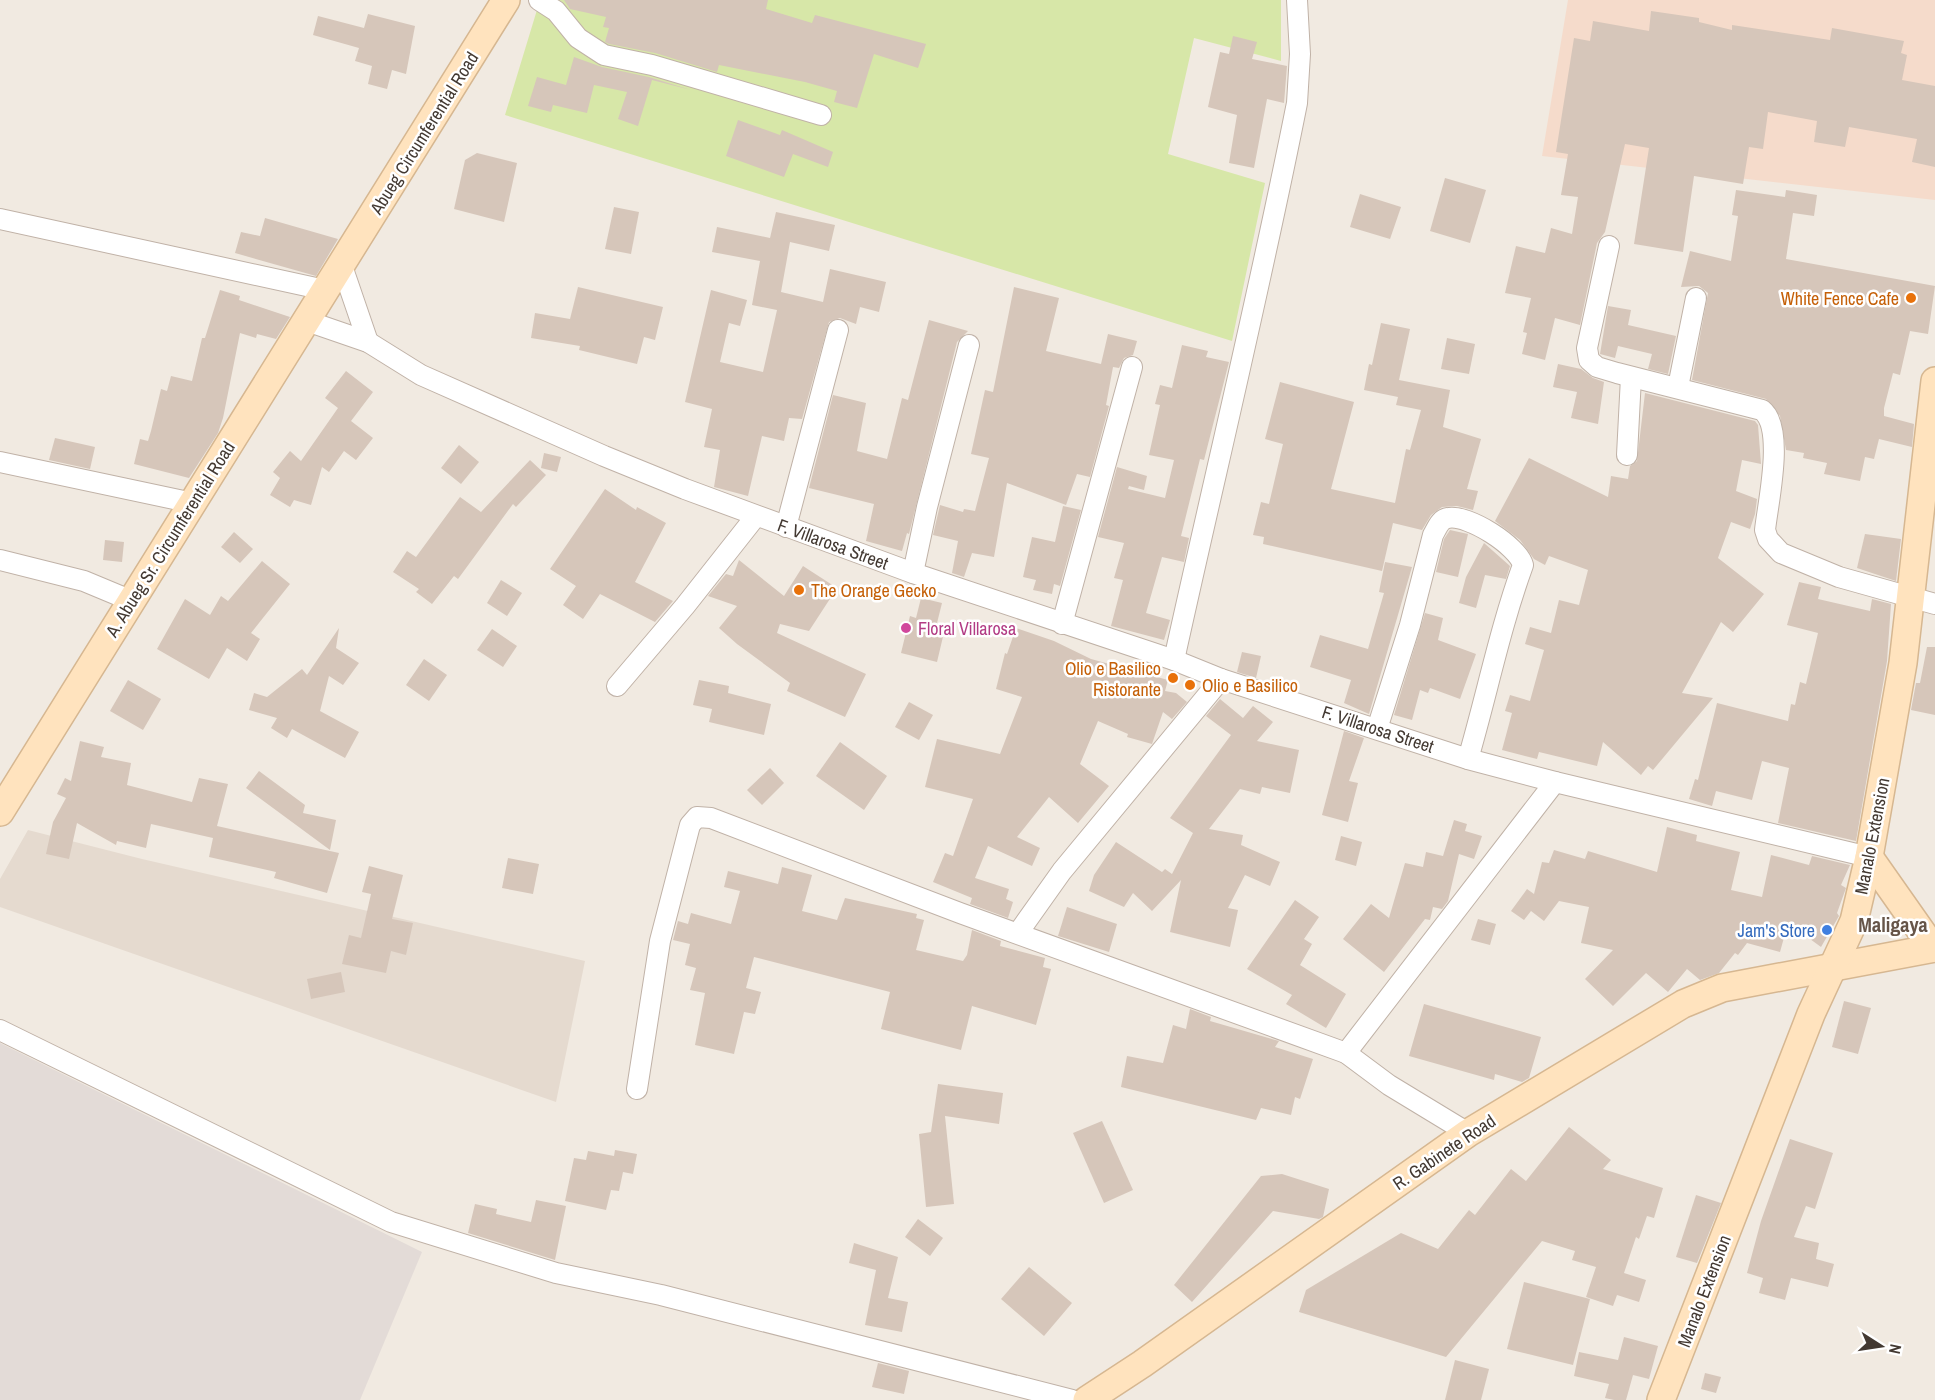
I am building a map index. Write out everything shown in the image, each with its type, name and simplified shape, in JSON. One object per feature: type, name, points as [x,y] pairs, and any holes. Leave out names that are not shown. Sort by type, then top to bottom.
[{"type":"street","name":"Abueg Circumferential Road","points":[[342,266],[400,167],[506,0]]},
{"type":"street","points":[[539,0],[556,10],[578,38],[604,55],[674,72],[821,116]]},
{"type":"street","points":[[1174,660],[1213,483],[1234,401],[1297,103],[1300,54],[1297,0]]},
{"type":"street","points":[[0,219],[325,290]]},
{"type":"street","points":[[1609,246],[1587,356],[1597,367],[1762,410],[1768,414],[1775,437],[1765,530],[1768,539],[1781,553],[1839,577],[1922,601]]},
{"type":"street","name":"A. Abueg Sr. Circumferential Road","points":[[0,812],[342,266]]},
{"type":"street","points":[[342,266],[368,342]]},
{"type":"street","points":[[1678,387],[1696,297]]},
{"type":"street","name":"F. Villarosa Street","points":[[307,321],[368,342],[421,375],[513,417],[756,516],[913,573],[1174,660],[1221,679],[1468,759],[1555,783],[1869,857]]},
{"type":"street","points":[[786,527],[838,330]]},
{"type":"street","points":[[913,573],[969,345]]},
{"type":"street","points":[[1062,624],[1132,367]]},
{"type":"street","points":[[1627,455],[1631,377]]},
{"type":"street","name":"Manalo Extension","points":[[1661,1400],[1811,1014],[1854,921],[1869,857],[1903,663],[1922,601],[1935,381]]},
{"type":"street","points":[[0,462],[193,503]]},
{"type":"street","points":[[617,686],[685,606],[756,516]]},
{"type":"street","points":[[1377,729],[1410,625],[1433,535],[1440,522],[1447,518],[1459,519],[1513,547],[1520,555],[1523,565],[1500,633],[1468,759]]},
{"type":"street","points":[[0,560],[84,581],[132,601]]},
{"type":"street","points":[[1018,933],[1062,871],[1221,679]]},
{"type":"street","points":[[1346,1053],[1555,783]]},
{"type":"street","points":[[637,1089],[660,940],[690,825],[697,817],[711,818],[1346,1053],[1389,1085],[1467,1133]]},
{"type":"street","points":[[1869,857],[1934,948]]},
{"type":"street","name":"R. Gabinete Road","points":[[1087,1400],[1142,1364],[1467,1133],[1683,1004],[1722,988],[1934,948]]},
{"type":"street","points":[[0,1030],[381,1217],[429,1236],[556,1273],[661,1295],[1072,1400]]},
{"type":"shaded area","points":[[1568,0],[1935,0],[1935,200],[1542,156]]},
{"type":"shaded area","points":[[28,830],[142,859],[585,961],[556,1102],[0,907],[0,879]]},
{"type":"shaded area","points":[[0,1043],[422,1252],[360,1400],[0,1400]]},
{"type":"green space","points":[[540,0],[1281,0],[1281,61],[1194,38],[1168,154],[1265,183],[1232,341],[505,115]]},
{"type":"building","points":[[564,0],[768,0],[766,9],[812,23],[815,15],[926,44],[918,68],[874,54],[857,108],[834,102],[837,91],[805,82],[719,65],[717,72],[655,53],[609,44],[605,42],[609,28],[603,27],[606,17],[570,9]]},
{"type":"building","points":[[1651,11],[1699,18],[1699,22],[1732,30],[1732,25],[1830,40],[1832,28],[1904,41],[1901,53],[1907,55],[1902,80],[1935,86],[1935,167],[1912,162],[1917,139],[1849,127],[1845,147],[1814,142],[1817,121],[1768,112],[1763,149],[1749,147],[1743,184],[1694,176],[1683,252],[1634,244],[1649,148],[1625,144],[1605,232],[1597,243],[1580,325],[1555,318],[1545,360],[1522,354],[1527,333],[1523,332],[1531,298],[1505,293],[1516,246],[1545,253],[1551,228],[1572,234],[1578,197],[1561,195],[1568,154],[1556,152],[1574,38],[1590,41],[1593,21],[1649,31]]},
{"type":"building","points":[[368,14],[415,26],[406,74],[392,70],[387,89],[368,84],[372,66],[355,61],[359,48],[313,35],[318,16],[364,28]]},
{"type":"building","points":[[1233,36],[1257,42],[1252,59],[1287,66],[1284,103],[1267,99],[1254,168],[1229,163],[1237,115],[1208,107],[1220,52],[1229,54]]},
{"type":"building","points":[[574,57],[602,67],[649,77],[691,90],[652,80],[638,126],[618,119],[627,92],[594,85],[587,113],[553,105],[551,112],[528,106],[537,77],[566,85]]},
{"type":"building","points":[[738,120],[780,135],[782,130],[833,152],[828,167],[793,154],[784,177],[726,156]]},
{"type":"building","points":[[477,153],[517,163],[504,222],[454,209],[465,160]]},
{"type":"building","points":[[1445,178],[1486,190],[1470,243],[1430,231]]},
{"type":"building","points":[[1736,190],[1785,197],[1786,190],[1817,195],[1814,216],[1793,213],[1786,259],[1935,286],[1928,334],[1910,331],[1900,375],[1893,373],[1884,408],[1884,416],[1914,424],[1912,447],[1879,439],[1874,459],[1865,457],[1860,481],[1824,474],[1827,463],[1803,458],[1804,453],[1786,450],[1780,416],[1766,399],[1692,380],[1708,293],[1699,286],[1681,287],[1690,251],[1731,261],[1738,216],[1732,215]]},
{"type":"building","points":[[1360,194],[1401,207],[1390,239],[1350,227]]},
{"type":"building","points":[[614,207],[639,212],[631,254],[605,249]]},
{"type":"building","points":[[776,212],[835,225],[829,251],[790,242],[781,292],[823,302],[830,269],[886,282],[879,312],[860,307],[856,324],[840,318],[829,322],[802,419],[789,418],[784,441],[762,436],[748,496],[714,487],[720,450],[704,447],[712,409],[685,402],[711,290],[747,300],[740,326],[729,323],[720,362],[763,372],[777,310],[752,305],[760,261],[712,252],[717,227],[770,238]]},
{"type":"building","points":[[265,218],[338,239],[316,276],[235,253],[241,232],[260,236]]},
{"type":"building","points":[[578,287],[663,307],[655,340],[644,337],[637,364],[579,350],[580,346],[531,338],[535,313],[570,319]]},
{"type":"building","points":[[1014,287],[1059,298],[1046,351],[1101,364],[1108,334],[1137,341],[1133,355],[1124,358],[1119,368],[1113,367],[1106,405],[1109,406],[1090,477],[1077,474],[1066,505],[1007,483],[994,557],[972,553],[964,577],[952,573],[958,541],[933,535],[940,505],[963,512],[964,509],[975,511],[989,458],[971,454],[985,390],[993,392]]},
{"type":"building","points":[[220,290],[240,296],[239,300],[290,317],[276,339],[257,334],[256,338],[240,333],[218,433],[189,478],[134,464],[140,439],[148,441],[161,389],[167,391],[171,376],[192,381],[202,338],[205,338]]},
{"type":"building","points":[[1608,306],[1631,310],[1628,325],[1676,336],[1668,374],[1648,369],[1652,354],[1618,346],[1615,358],[1600,354]]},
{"type":"building","points":[[929,320],[968,331],[957,342],[909,534],[907,533],[902,551],[866,541],[874,504],[809,488],[833,395],[866,403],[857,451],[887,459],[902,398],[908,400]]},
{"type":"building","points":[[1381,323],[1410,329],[1399,380],[1450,390],[1443,427],[1481,439],[1467,489],[1478,491],[1473,510],[1457,506],[1442,507],[1431,515],[1422,530],[1393,523],[1382,571],[1263,544],[1264,537],[1253,535],[1261,502],[1269,504],[1283,444],[1265,439],[1280,382],[1354,402],[1331,489],[1395,503],[1406,449],[1410,450],[1421,410],[1396,405],[1398,397],[1364,390]]},
{"type":"building","points":[[1447,338],[1475,344],[1469,374],[1441,369]]},
{"type":"building","points":[[1182,345],[1208,351],[1206,357],[1229,362],[1204,460],[1200,459],[1181,536],[1189,538],[1184,562],[1162,557],[1146,613],[1170,620],[1164,640],[1111,626],[1123,580],[1114,578],[1124,543],[1098,537],[1117,467],[1147,476],[1144,490],[1129,486],[1128,489],[1165,498],[1174,460],[1149,455],[1160,405],[1155,404],[1160,385],[1172,388]]},
{"type":"building","points":[[1558,364],[1581,369],[1593,378],[1604,382],[1598,424],[1571,418],[1577,392],[1553,387]]},
{"type":"building","points":[[346,371],[373,392],[351,421],[373,438],[356,460],[344,451],[329,472],[322,467],[311,505],[294,500],[290,507],[270,495],[280,478],[273,472],[290,451],[301,461],[338,408],[325,398]]},
{"type":"building","points":[[1645,393],[1755,421],[1758,425],[1761,464],[1742,460],[1736,491],[1757,499],[1755,514],[1750,529],[1731,522],[1718,558],[1764,594],[1733,632],[1721,622],[1682,693],[1713,698],[1653,770],[1648,766],[1641,775],[1603,742],[1597,766],[1539,752],[1537,759],[1502,750],[1512,713],[1505,711],[1510,695],[1530,701],[1544,650],[1525,644],[1530,627],[1551,633],[1559,600],[1579,605],[1588,570],[1549,556],[1545,565],[1534,559],[1520,540],[1495,521],[1529,458],[1608,497],[1611,476],[1628,479],[1630,466],[1637,461]]},
{"type":"building","points":[[55,438],[95,447],[90,469],[49,460]]},
{"type":"building","points":[[459,445],[479,462],[461,484],[441,468]]},
{"type":"building","points":[[544,453],[561,457],[557,472],[541,468]]},
{"type":"building","points":[[530,460],[546,475],[516,507],[513,504],[458,579],[454,576],[432,604],[416,592],[419,589],[393,572],[407,551],[416,557],[460,497],[481,512]]},
{"type":"building","points":[[605,489],[636,510],[637,507],[666,523],[635,582],[673,601],[655,622],[600,594],[583,619],[563,605],[576,586],[550,569]]},
{"type":"building","points":[[1063,506],[1081,510],[1060,586],[1054,584],[1052,594],[1033,590],[1036,580],[1023,577],[1032,537],[1055,542]]},
{"type":"building","points":[[1450,530],[1468,534],[1458,577],[1436,572],[1444,539]]},
{"type":"building","points":[[234,532],[253,549],[240,563],[221,547]]},
{"type":"building","points":[[1865,534],[1901,539],[1896,581],[1857,568]]},
{"type":"building","points":[[105,540],[124,542],[122,562],[103,560]]},
{"type":"building","points":[[1484,543],[1510,566],[1506,579],[1485,575],[1476,608],[1459,603],[1466,577]]},
{"type":"building","points":[[739,560],[784,596],[803,566],[837,588],[809,631],[780,624],[777,633],[866,674],[845,717],[787,691],[790,683],[719,628],[737,606],[708,596],[726,574],[733,576]]},
{"type":"building","points":[[262,561],[290,584],[251,633],[260,639],[247,661],[227,648],[209,679],[157,649],[185,599],[210,615],[221,596],[228,601]]},
{"type":"building","points":[[1385,562],[1412,567],[1369,714],[1344,703],[1351,680],[1310,667],[1320,635],[1368,649],[1384,593],[1379,592]]},
{"type":"building","points":[[501,580],[522,593],[507,616],[487,603]]},
{"type":"building","points":[[1799,582],[1821,587],[1818,599],[1870,611],[1872,599],[1891,604],[1887,661],[1856,841],[1778,823],[1789,768],[1762,761],[1752,800],[1716,791],[1712,806],[1689,799],[1695,779],[1698,780],[1717,703],[1788,721],[1791,704],[1795,705],[1800,682],[1806,684],[1818,633],[1787,625]]},
{"type":"building","points":[[921,598],[942,603],[937,623],[946,624],[937,662],[901,653],[910,616],[916,618]]},
{"type":"building","points":[[1425,613],[1443,618],[1438,640],[1476,654],[1460,699],[1430,688],[1428,693],[1420,690],[1412,720],[1394,715]]},
{"type":"building","points":[[339,628],[336,648],[359,663],[343,685],[329,676],[320,711],[359,732],[345,758],[292,729],[287,738],[271,728],[277,718],[249,710],[254,693],[267,697],[302,669],[307,675]]},
{"type":"building","points":[[1016,628],[1054,641],[1091,659],[1168,680],[1165,691],[1176,693],[1187,702],[1172,719],[1163,712],[1152,744],[1127,737],[1128,734],[1098,721],[1080,764],[1109,786],[1078,823],[1049,797],[1017,837],[1040,848],[1032,866],[988,846],[975,878],[1009,889],[1006,899],[1013,902],[1008,918],[970,904],[972,898],[933,882],[945,853],[953,856],[973,799],[925,787],[937,739],[1000,754],[1022,697],[996,689],[1005,653],[1007,654]]},
{"type":"building","points":[[492,629],[517,646],[503,667],[477,650]]},
{"type":"building","points":[[1927,647],[1935,647],[1935,715],[1911,710],[1916,683],[1920,683]]},
{"type":"building","points":[[1242,652],[1261,656],[1256,678],[1237,672]]},
{"type":"building","points":[[424,659],[447,675],[429,701],[406,685]]},
{"type":"building","points":[[128,680],[161,699],[143,730],[110,711]]},
{"type":"building","points":[[699,680],[729,686],[728,693],[771,704],[764,735],[709,722],[712,709],[693,705]]},
{"type":"building","points":[[1220,699],[1243,718],[1253,706],[1273,722],[1257,741],[1299,750],[1290,793],[1262,787],[1260,794],[1240,789],[1209,829],[1243,835],[1241,845],[1280,862],[1270,886],[1245,875],[1228,908],[1238,910],[1230,947],[1170,932],[1181,880],[1152,911],[1133,893],[1124,907],[1089,891],[1094,875],[1116,842],[1162,872],[1165,869],[1172,874],[1193,833],[1170,818],[1231,735],[1206,716]]},
{"type":"building","points":[[909,702],[933,715],[919,740],[895,727]]},
{"type":"building","points":[[1344,731],[1364,738],[1349,781],[1358,783],[1348,822],[1322,815]]},
{"type":"building","points":[[80,741],[104,747],[101,757],[131,763],[127,785],[192,802],[199,778],[228,784],[217,826],[339,853],[327,893],[274,878],[276,872],[209,857],[213,838],[151,824],[146,848],[117,841],[116,845],[77,823],[69,859],[46,854],[53,822],[66,798],[57,794],[65,778],[71,781]]},
{"type":"building","points":[[840,742],[887,776],[864,810],[816,776]]},
{"type":"building","points":[[770,768],[784,783],[762,805],[747,790]]},
{"type":"building","points":[[259,771],[305,805],[303,813],[336,820],[330,850],[246,788]]},
{"type":"building","points":[[1454,820],[1467,824],[1465,831],[1482,836],[1474,859],[1459,854],[1448,901],[1442,909],[1433,907],[1430,920],[1425,919],[1384,972],[1343,939],[1371,904],[1389,918],[1405,863],[1423,867],[1426,852],[1443,856]]},
{"type":"building","points":[[1667,827],[1697,835],[1696,841],[1740,852],[1731,890],[1762,897],[1771,855],[1809,865],[1812,856],[1850,865],[1841,885],[1846,888],[1837,913],[1839,916],[1821,947],[1788,923],[1780,952],[1747,943],[1738,955],[1735,953],[1719,973],[1700,980],[1687,969],[1668,992],[1646,973],[1613,1006],[1585,979],[1613,950],[1581,943],[1589,907],[1559,901],[1544,921],[1531,911],[1524,920],[1511,911],[1527,889],[1534,894],[1542,862],[1549,863],[1554,850],[1585,859],[1588,851],[1657,872]]},
{"type":"building","points":[[1341,836],[1362,842],[1356,866],[1335,860]]},
{"type":"building","points":[[508,858],[539,864],[533,894],[502,888]]},
{"type":"building","points":[[369,866],[403,875],[392,919],[413,923],[406,955],[391,951],[386,973],[342,964],[349,935],[361,938],[371,894],[362,892]]},
{"type":"building","points":[[782,867],[812,875],[802,911],[837,920],[845,898],[917,914],[916,918],[924,920],[916,950],[963,961],[967,955],[972,930],[1001,941],[1000,946],[1045,958],[1043,967],[1051,969],[1036,1025],[972,1006],[961,1050],[881,1029],[890,992],[754,957],[746,988],[761,992],[755,1014],[744,1012],[734,1054],[695,1045],[705,993],[690,990],[696,968],[685,965],[690,944],[673,940],[678,921],[688,924],[691,913],[731,924],[740,891],[724,887],[728,871],[778,884]]},
{"type":"building","points":[[1295,900],[1319,917],[1304,939],[1312,944],[1300,965],[1346,994],[1326,1028],[1286,1004],[1292,995],[1247,969]]},
{"type":"building","points":[[1067,907],[1117,924],[1109,952],[1058,936]]},
{"type":"building","points":[[1478,919],[1496,924],[1490,945],[1471,940]]},
{"type":"building","points":[[341,972],[345,992],[311,999],[307,979]]},
{"type":"building","points":[[1844,1001],[1871,1008],[1858,1054],[1832,1047]]},
{"type":"building","points":[[1424,1004],[1541,1037],[1529,1078],[1522,1082],[1495,1074],[1494,1080],[1409,1056]]},
{"type":"building","points":[[1190,1009],[1211,1017],[1210,1021],[1279,1041],[1275,1047],[1313,1059],[1300,1099],[1295,1097],[1291,1115],[1261,1108],[1256,1120],[1121,1087],[1127,1056],[1163,1063],[1173,1025],[1186,1029]]},
{"type":"building","points":[[938,1084],[1003,1093],[999,1124],[945,1116],[954,1204],[926,1207],[919,1134],[931,1132]]},
{"type":"building","points":[[1102,1121],[1133,1190],[1104,1203],[1073,1133]]},
{"type":"building","points":[[1569,1127],[1611,1160],[1603,1169],[1663,1188],[1654,1218],[1647,1216],[1639,1239],[1636,1237],[1624,1273],[1646,1280],[1639,1302],[1617,1295],[1613,1306],[1586,1297],[1596,1267],[1572,1260],[1575,1251],[1542,1241],[1446,1357],[1299,1312],[1306,1290],[1401,1233],[1438,1249],[1469,1210],[1475,1215],[1511,1169],[1526,1181]]},
{"type":"building","points":[[1790,1139],[1833,1153],[1815,1209],[1806,1206],[1794,1237],[1819,1243],[1816,1259],[1834,1264],[1828,1287],[1791,1278],[1785,1300],[1759,1293],[1763,1278],[1747,1273],[1761,1221]]},
{"type":"building","points":[[615,1150],[637,1154],[633,1174],[623,1172],[619,1191],[611,1190],[606,1210],[565,1201],[574,1158],[586,1160],[588,1151],[614,1156]]},
{"type":"building","points":[[1282,1174],[1329,1189],[1323,1217],[1319,1219],[1273,1211],[1192,1302],[1174,1285],[1261,1176]]},
{"type":"building","points":[[1696,1195],[1721,1203],[1697,1263],[1676,1257]]},
{"type":"building","points":[[536,1200],[566,1206],[555,1260],[468,1233],[475,1204],[497,1209],[496,1214],[531,1222]]},
{"type":"building","points":[[918,1219],[943,1238],[930,1256],[905,1237]]},
{"type":"building","points":[[854,1243],[898,1257],[888,1298],[908,1302],[902,1332],[865,1325],[876,1270],[849,1263]]},
{"type":"building","points":[[1029,1267],[1072,1303],[1044,1336],[1001,1299]]},
{"type":"building","points":[[1524,1282],[1590,1299],[1573,1365],[1507,1349]]},
{"type":"building","points":[[1624,1337],[1658,1346],[1649,1379],[1633,1375],[1626,1400],[1605,1398],[1609,1384],[1574,1376],[1579,1352],[1618,1360]]},
{"type":"building","points":[[1455,1360],[1489,1369],[1481,1400],[1445,1400]]},
{"type":"building","points":[[878,1363],[909,1371],[904,1394],[872,1387]]},
{"type":"building","points":[[1705,1373],[1721,1377],[1716,1393],[1701,1389]]},
{"type":"place","name":"White Fence Cafe","points":[[1911,298]]},
{"type":"place","name":"The Orange Gecko","points":[[799,590]]},
{"type":"place","name":"Floral Villarosa","points":[[906,628]]},
{"type":"place","name":"Olio e Basilico Ristorante","points":[[1173,678]]},
{"type":"place","name":"Olio e Basilico","points":[[1190,685]]},
{"type":"place","name":"Jam's Store","points":[[1827,930]]},
{"type":"district","name":"Maligaya","points":[[1893,924]]}]
